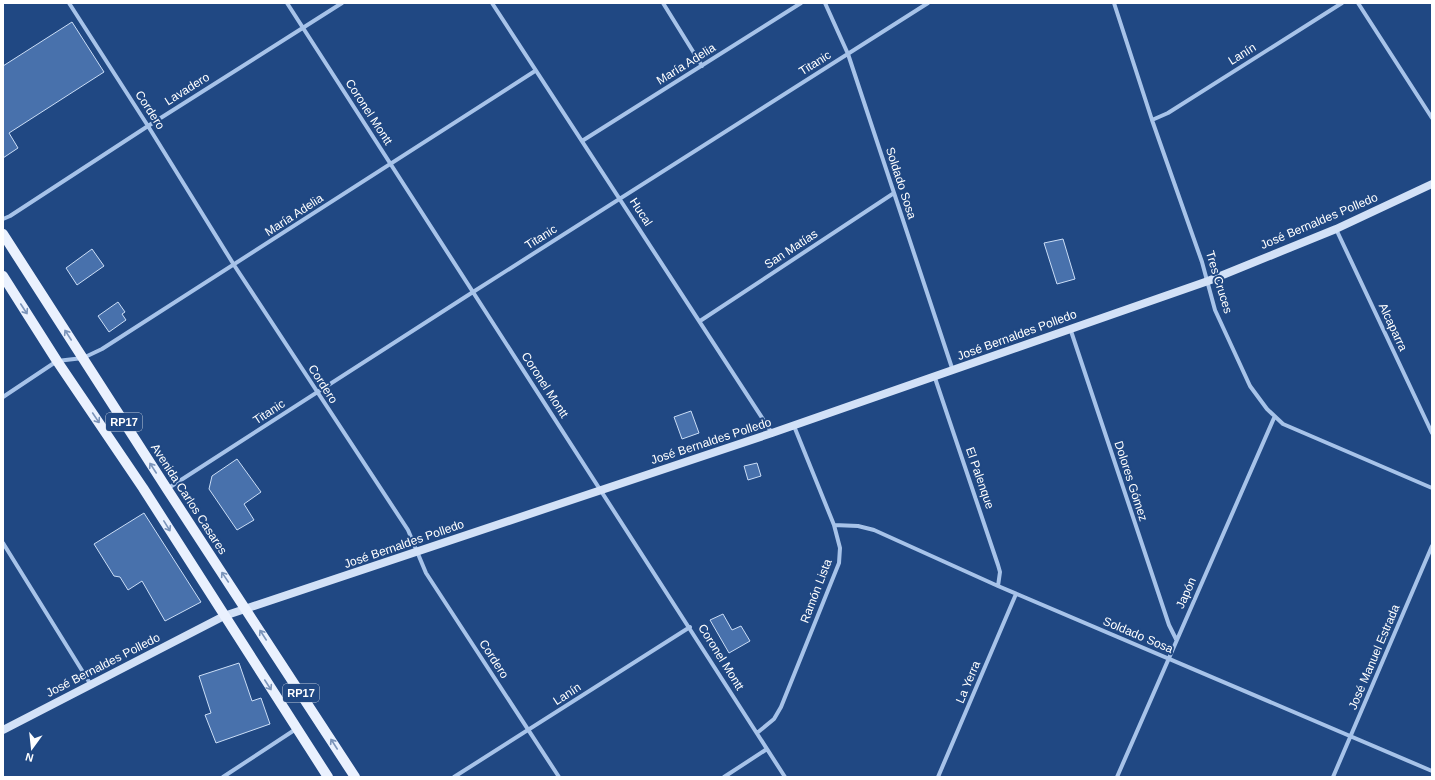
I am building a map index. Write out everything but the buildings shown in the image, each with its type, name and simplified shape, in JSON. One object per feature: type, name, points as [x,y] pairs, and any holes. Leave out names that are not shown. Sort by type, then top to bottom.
[{"type":"main road","name":"José Bernaldes Polledo","points":[[3,730],[224,616],[953,372],[1070,328],[1208,281],[1336,229],[1432,184]]},
{"type":"main road","name":"Avenida Carlos Casares","points":[[3,234],[355,777]]},
{"type":"main road","name":"RP17","points":[[3,276],[57,361],[143,488],[328,777]]},
{"type":"street","name":"Cordero","points":[[70,3],[234,265],[408,530],[426,573],[559,777]]},
{"type":"street","name":"Coronel Montt","points":[[287,3],[786,777]]},
{"type":"street","name":"Lavadero","points":[[3,219],[10,216],[148,126],[342,3]]},
{"type":"street","name":"Hucal","points":[[492,3],[772,433]]},
{"type":"street","points":[[663,3],[702,66]]},
{"type":"street","name":"María Adelia","points":[[582,142],[801,3]]},
{"type":"street","name":"Soldado Sosa","points":[[825,3],[848,54],[953,372]]},
{"type":"street","name":"Titanic","points":[[167,489],[928,3]]},
{"type":"street","name":"Tres Cruces","points":[[1114,3],[1152,120],[1208,281],[1215,310],[1250,386],[1274,418],[1283,424],[1432,488]]},
{"type":"street","name":"Lanín","points":[[1152,120],[1168,113],[1342,3]]},
{"type":"street","points":[[1358,3],[1432,118]]},
{"type":"street","name":"María Adelia","points":[[57,361],[83,358],[102,349],[391,165],[535,71]]},
{"type":"street","name":"San Matías","points":[[700,321],[894,193]]},
{"type":"street","name":"Alcaparra","points":[[1336,229],[1432,433]]},
{"type":"street","name":"Dolores Gómez","points":[[1070,328],[1169,625],[1176,640]]},
{"type":"street","points":[[3,397],[57,361]]},
{"type":"street","name":"El Palenque","points":[[935,378],[998,565],[1000,572],[998,586]]},
{"type":"street","name":"Japón","points":[[1116,777],[1274,418]]},
{"type":"street","name":"Ramón Lista","points":[[757,733],[774,719],[781,707],[839,563],[840,548],[834,525],[794,426]]},
{"type":"street","name":"Soldado Sosa","points":[[834,525],[858,526],[874,530],[1016,594],[1432,771]]},
{"type":"street","points":[[3,543],[92,685]]},
{"type":"street","name":"José Manuel Estrada","points":[[1334,777],[1432,546]]},
{"type":"street","name":"La Yerra","points":[[938,777],[1016,594]]},
{"type":"street","name":"Lanín","points":[[454,777],[690,627]]},
{"type":"street","points":[[223,777],[296,729]]},
{"type":"street","points":[[724,777],[767,749]]}]
